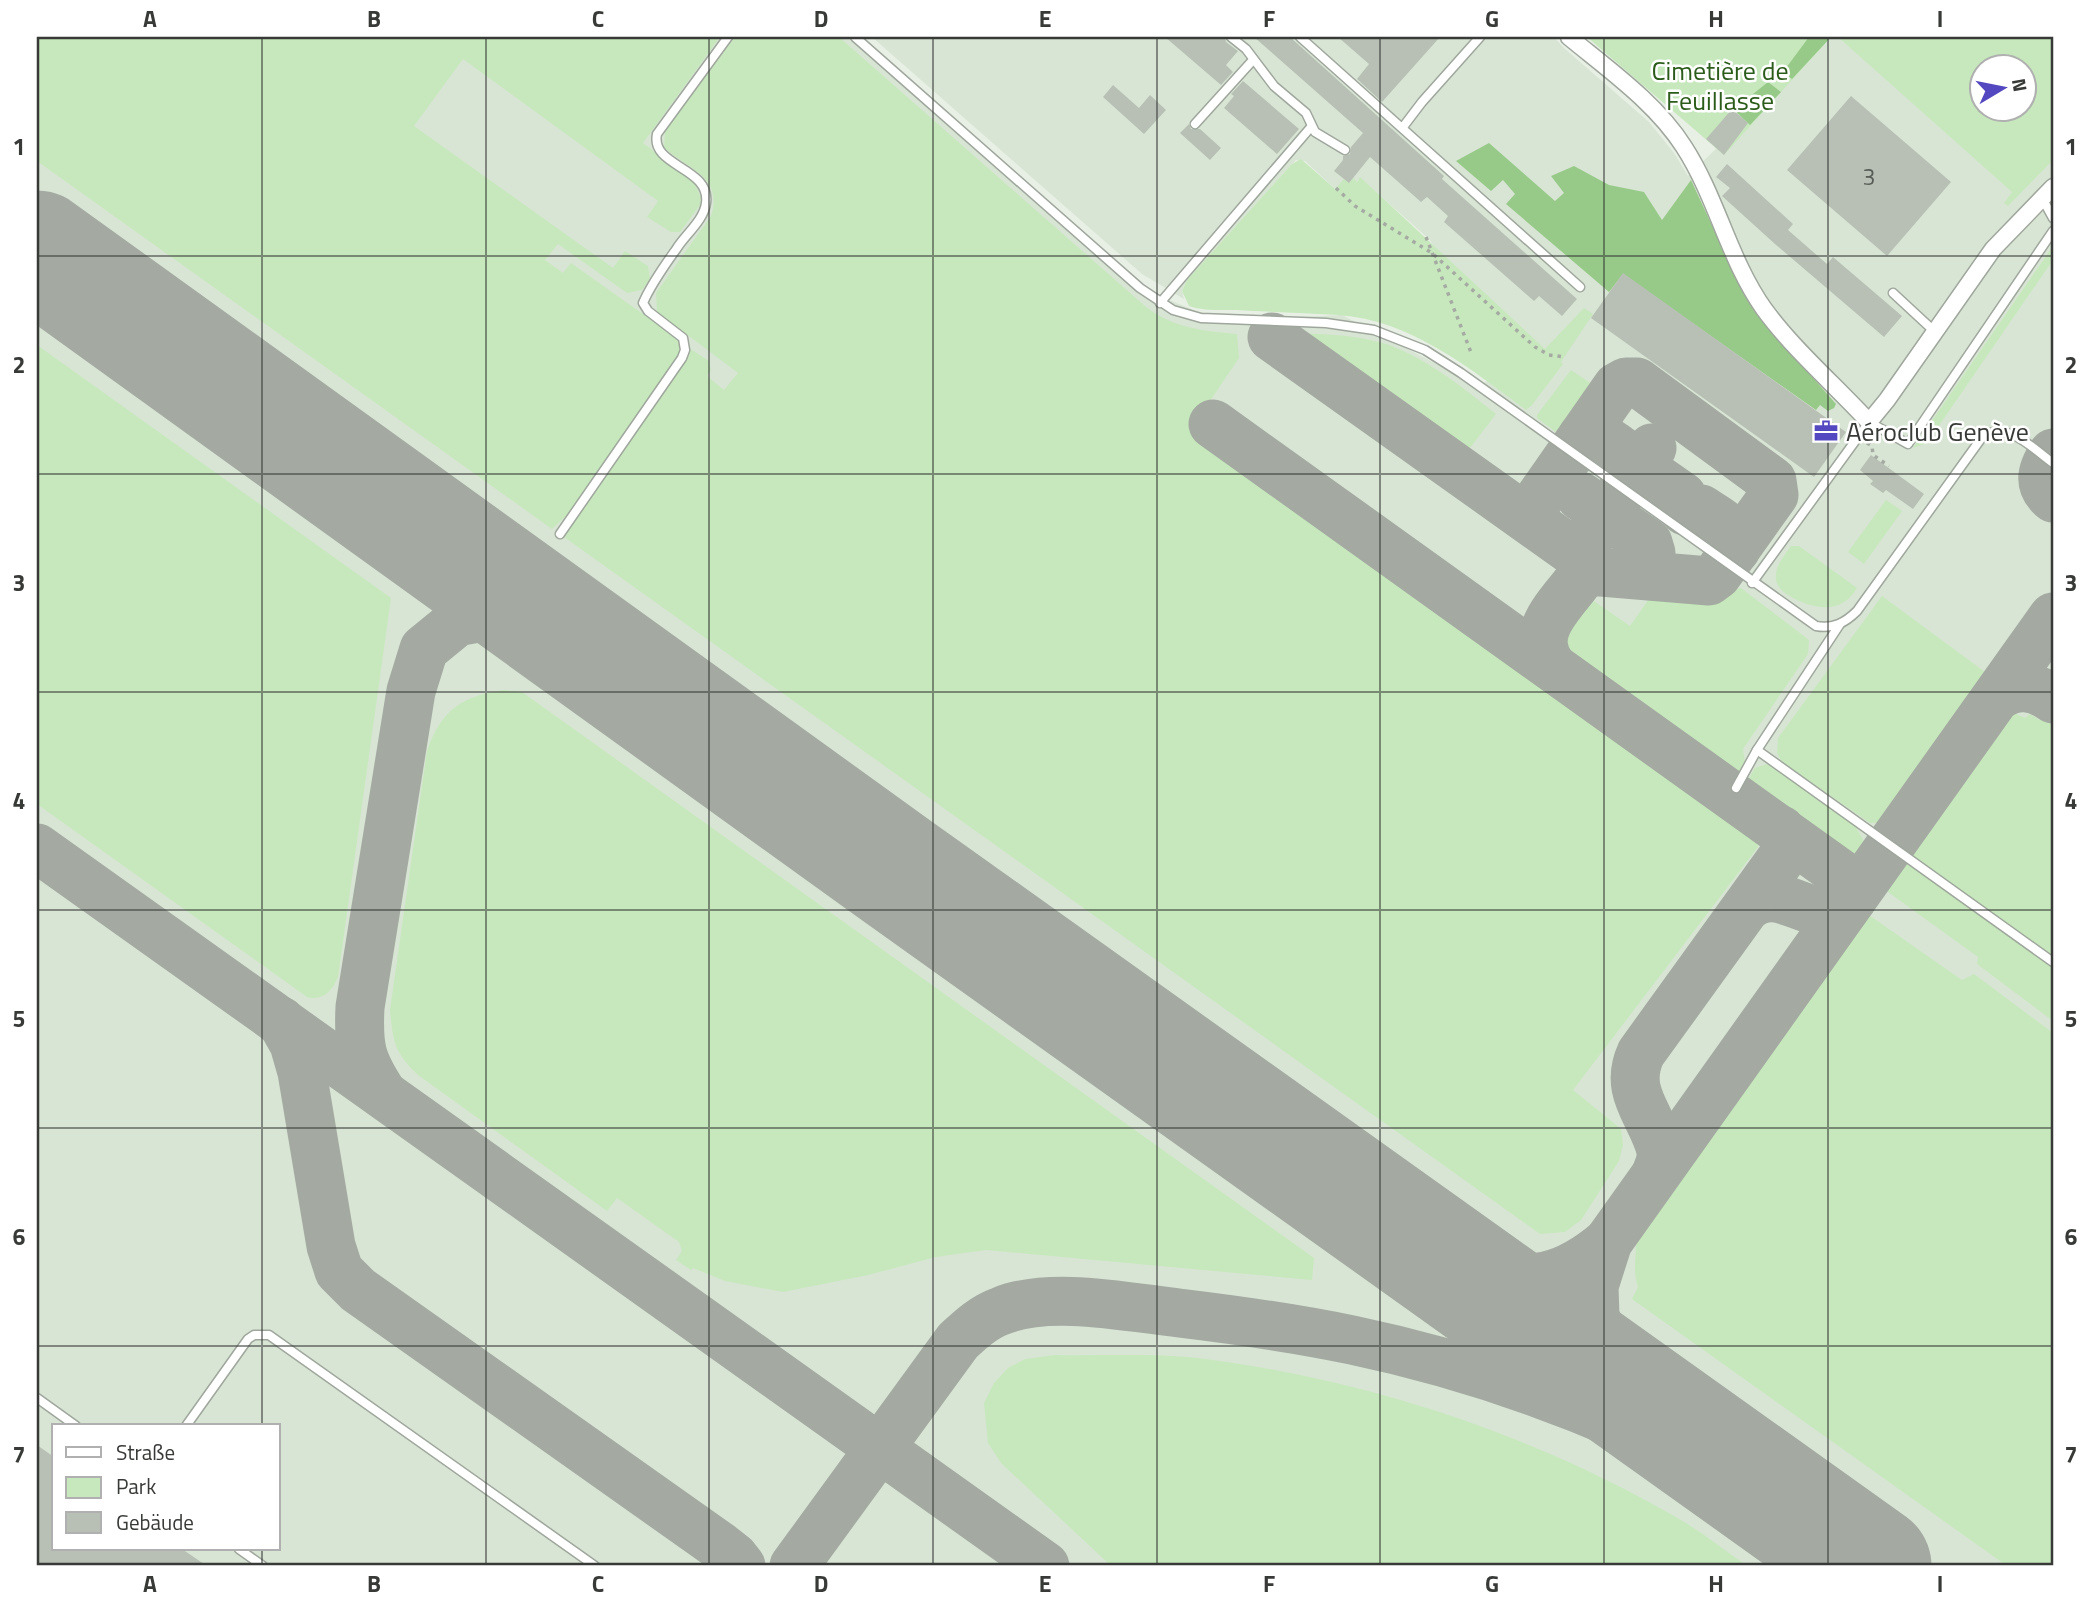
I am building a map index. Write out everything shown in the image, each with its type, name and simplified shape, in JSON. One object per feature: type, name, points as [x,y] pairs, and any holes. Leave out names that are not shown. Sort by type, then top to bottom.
[{"type":"street","points":[[1569,37],[1650,106],[1674,133],[1693,162],[1759,302],[1790,340],[1869,422],[1993,249],[2048,192]]},
{"type":"lane","points":[[560,534],[685,350],[680,334],[648,312],[643,303],[678,246],[701,216],[706,201],[705,192],[696,178],[659,151],[657,134],[728,37]]},
{"type":"lane","points":[[855,37],[1160,303],[1173,310],[1201,318],[1357,326],[1407,341],[1470,380],[1816,626],[1825,628],[1840,624]]},
{"type":"lane","points":[[1231,37],[1246,49],[1273,86],[1306,113],[1311,127],[1345,150]]},
{"type":"lane","points":[[1300,37],[1580,287]]},
{"type":"lane","points":[[1403,127],[1480,37]]},
{"type":"lane","points":[[1195,124],[1253,60]]},
{"type":"lane","points":[[1160,303],[1311,127]]},
{"type":"lane","points":[[2048,192],[2053,218]]},
{"type":"lane","points":[[1752,583],[1869,422],[1908,444],[2053,231]]},
{"type":"lane","points":[[1893,293],[1934,331]]},
{"type":"lane","points":[[1736,788],[1757,750],[1840,624],[1857,611],[1983,436],[1995,431],[2006,432],[2053,463]]},
{"type":"lane","points":[[1757,750],[2053,962]]},
{"type":"lane","points":[[187,1424],[248,1339],[254,1335],[269,1335],[595,1566]]},
{"type":"lane","points":[[37,1398],[73,1424]]},
{"type":"lane","points":[[240,1550],[262,1566]]},
{"type":"path","points":[[1336,188],[1355,206],[1432,253],[1535,347],[1549,355],[1565,357]]},
{"type":"path","points":[[1426,237],[1472,355]]},
{"type":"path","points":[[1859,437],[1872,446],[1873,454],[1889,466]]},
{"type":"shaded area","points":[[37,37],[855,37],[1140,288],[1218,320],[1342,315],[1479,386],[1542,347],[1438,252],[1429,239],[1360,178],[1357,182],[1335,189],[1305,161],[1296,160],[1187,280],[1182,291],[1184,299],[1142,274],[872,37],[1554,37],[1649,122],[1674,153],[1688,176],[1831,37],[1838,37],[2009,178],[2053,135],[2053,1566],[37,1566]]},
{"type":"green space","points":[[37,37],[720,37],[643,143],[694,182],[701,198],[700,205],[680,232],[671,232],[647,217],[658,201],[463,59],[414,126],[613,268],[625,251],[648,266],[650,279],[642,290],[627,293],[558,244],[545,260],[563,273],[571,263],[681,341],[681,356],[568,514],[552,529],[37,161]]},
{"type":"green space","points":[[735,37],[839,37],[1146,307],[1178,324],[1237,334],[1239,358],[1195,423],[1753,822],[1762,834],[1758,847],[1573,1090],[1621,1129],[1623,1145],[1619,1161],[1581,1220],[1565,1232],[1540,1234],[564,537],[566,530],[689,356],[689,348],[709,361],[711,370],[707,376],[724,390],[738,373],[657,312],[656,293],[711,216],[714,203],[708,183],[701,175],[664,147],[665,131]]},
{"type":"green space","name":"Cimetière de Feuillasse","points":[[1587,37],[1831,37],[1724,155]]},
{"type":"green space","points":[[1809,37],[1831,37],[1792,79],[1783,72]]},
{"type":"green space","points":[[1838,37],[2053,37],[2053,160],[2008,206],[2004,203],[2012,192]]},
{"type":"green space","points":[[1768,82],[1781,92],[1750,125],[1729,105],[1748,98]]},
{"type":"green space","points":[[1489,143],[1555,201],[1564,193],[1551,176],[1574,166],[1609,185],[1644,192],[1662,220],[1691,180],[1744,295],[1755,312],[1836,404],[1834,408],[1828,411],[1820,405],[1816,410],[1623,274],[1609,292],[1506,204],[1515,194],[1503,180],[1491,191],[1456,161]]},
{"type":"green space","points":[[1301,159],[1335,189],[1344,179],[1349,183],[1353,178],[1357,182],[1360,177],[1545,349],[1584,308],[1593,314],[1561,362],[1563,364],[1532,405],[1526,410],[1461,363],[1415,336],[1390,326],[1338,315],[1212,310],[1189,306],[1182,291],[1187,280],[1292,164]]},
{"type":"green space","points":[[2053,246],[2053,260],[1927,443],[1913,448]]},
{"type":"green space","points":[[1278,333],[1346,336],[1386,344],[1430,365],[1496,414],[1463,457],[1441,441],[1434,448]]},
{"type":"green space","points":[[37,345],[391,598],[338,977],[330,991],[318,998],[307,997],[37,804]]},
{"type":"green space","points":[[1571,370],[1599,389],[1563,437],[1537,418],[1537,415]]},
{"type":"green space","points":[[1886,500],[1902,511],[1864,564],[1848,552]]},
{"type":"green space","points":[[1791,546],[1799,546],[1857,588],[1844,602],[1829,607],[1795,599],[1779,586],[1776,575],[1780,562]]},
{"type":"green space","points":[[1741,588],[1809,640],[1808,654],[1743,749],[1745,763],[1731,786],[1558,662],[1552,647],[1556,631],[1578,601],[1588,597],[1630,626],[1656,589],[1719,595],[1724,600]]},
{"type":"green space","points":[[1882,596],[1989,675],[1885,822],[1870,823],[1782,762],[1777,753],[1778,738]]},
{"type":"green space","points":[[504,690],[522,692],[1314,1258],[1312,1280],[986,1250],[936,1257],[868,1275],[783,1292],[725,1281],[693,1268],[691,1270],[676,1260],[682,1251],[679,1242],[617,1198],[607,1211],[418,1075],[399,1053],[392,1030],[390,1010],[427,751],[439,725],[455,707],[476,696]]},
{"type":"green space","points":[[2014,713],[2025,718],[2030,714],[2039,720],[2045,713],[2053,720],[2053,1021],[1977,964],[1978,957],[1888,892],[1886,884],[1994,730],[1999,732]]},
{"type":"green space","points":[[1767,764],[1853,822],[1866,845],[1854,859],[1846,859],[1796,824],[1769,811],[1741,791],[1755,768]]},
{"type":"green space","points":[[1866,913],[1962,980],[1974,974],[2053,1033],[2053,1566],[2007,1566],[1632,1299],[1638,1287],[1635,1268],[1636,1236]]},
{"type":"green space","points":[[1055,1355],[1198,1358],[1325,1380],[1388,1396],[1512,1438],[1572,1463],[1686,1523],[1747,1566],[1107,1566],[1109,1564],[1001,1463],[988,1443],[984,1403],[994,1383],[1008,1368],[1025,1359]]},
{"type":"building","points":[[1165,37],[1225,37],[1226,42],[1238,51],[1226,65],[1233,72],[1221,85]]},
{"type":"building","points":[[1254,37],[1290,37],[1444,176],[1442,179],[1577,299],[1562,316],[1539,296],[1534,301],[1444,222],[1448,216],[1427,197],[1421,202],[1370,157],[1349,183],[1334,171],[1343,156],[1350,154],[1351,147],[1363,133]]},
{"type":"building","points":[[1338,37],[1440,37],[1382,102],[1357,79],[1369,64]]},
{"type":"building","points":[[1243,81],[1299,129],[1277,154],[1224,108],[1234,96],[1231,94]]},
{"type":"building","points":[[1113,85],[1139,108],[1150,95],[1166,110],[1144,134],[1103,97]]},
{"type":"building","points":[[1851,96],[1951,182],[1887,256],[1787,170]]},
{"type":"building","points":[[1732,109],[1748,123],[1724,155],[1706,139]]},
{"type":"building","points":[[1189,124],[1191,129],[1200,129],[1221,148],[1210,160],[1180,133]]},
{"type":"building","points":[[1727,164],[1793,224],[1788,230],[1827,264],[1833,257],[1902,316],[1884,337],[1722,196],[1730,188],[1716,177]]},
{"type":"building","points":[[1623,273],[1846,432],[1814,477],[1591,318]]},
{"type":"building","points":[[1871,455],[1924,494],[1913,509],[1886,490],[1883,493],[1870,484],[1873,481],[1860,470]]},
{"type":"building","points":[[37,1445],[52,1456],[52,1550],[183,1550],[207,1566],[37,1566]]},
{"type":"taxiway","points":[[1272,337],[1581,557],[1584,570],[1581,577],[1557,608],[1545,630],[1545,653],[1551,665]]},
{"type":"taxiway","points":[[1536,524],[1532,515],[1536,503],[1617,387],[1626,382],[1637,382],[1772,481],[1774,495],[1717,575],[1709,581],[1589,571],[1581,577]]},
{"type":"taxiway","points":[[1213,424],[1848,879],[1854,889],[1852,899]]},
{"type":"taxiway","points":[[1582,437],[1598,435],[1628,457],[1633,476],[1649,473],[1682,496],[1685,511],[1701,509],[1719,521],[1734,536],[1736,549]]},
{"type":"taxiway","points":[[1581,557],[1581,549],[1652,448]]},
{"type":"taxiway","points":[[2053,453],[2043,476],[2045,487],[2053,498]]},
{"type":"taxiway","points":[[1580,496],[1648,543],[1651,560]]},
{"type":"taxiway","points":[[383,1094],[363,1053],[360,1007],[411,691],[424,649],[457,622],[484,617],[543,615]]},
{"type":"taxiway","points":[[1624,1390],[1595,1316],[1594,1286],[1608,1242],[2053,617]]},
{"type":"taxiway","points":[[1998,696],[2012,689],[2026,688],[2039,691],[2053,699]]},
{"type":"taxiway","points":[[1656,1174],[1661,1150],[1640,1102],[1635,1079],[1641,1053],[1781,859],[1786,845],[1781,830]]},
{"type":"taxiway","points":[[37,848],[1045,1566]]},
{"type":"taxiway","points":[[1748,906],[1760,899],[1772,898],[1817,911],[1844,910]]},
{"type":"taxiway","points":[[281,1021],[294,1044],[302,1072],[331,1246],[339,1271],[358,1290],[720,1546],[741,1566]]},
{"type":"taxiway","points":[[1464,1276],[1506,1279],[1540,1277],[1573,1266],[1608,1242]]},
{"type":"taxiway","points":[[794,1566],[958,1341],[983,1320],[1001,1311],[1020,1305],[1065,1301],[1136,1307],[1309,1332],[1421,1356],[1490,1377],[1557,1400],[1689,1457],[1813,1527],[1873,1566]]},
{"type":"runway","points":[[37,251],[897,871],[1871,1566]]},
{"type":"place","name":"Aéroclub Genève","points":[[1826,431]]}]
